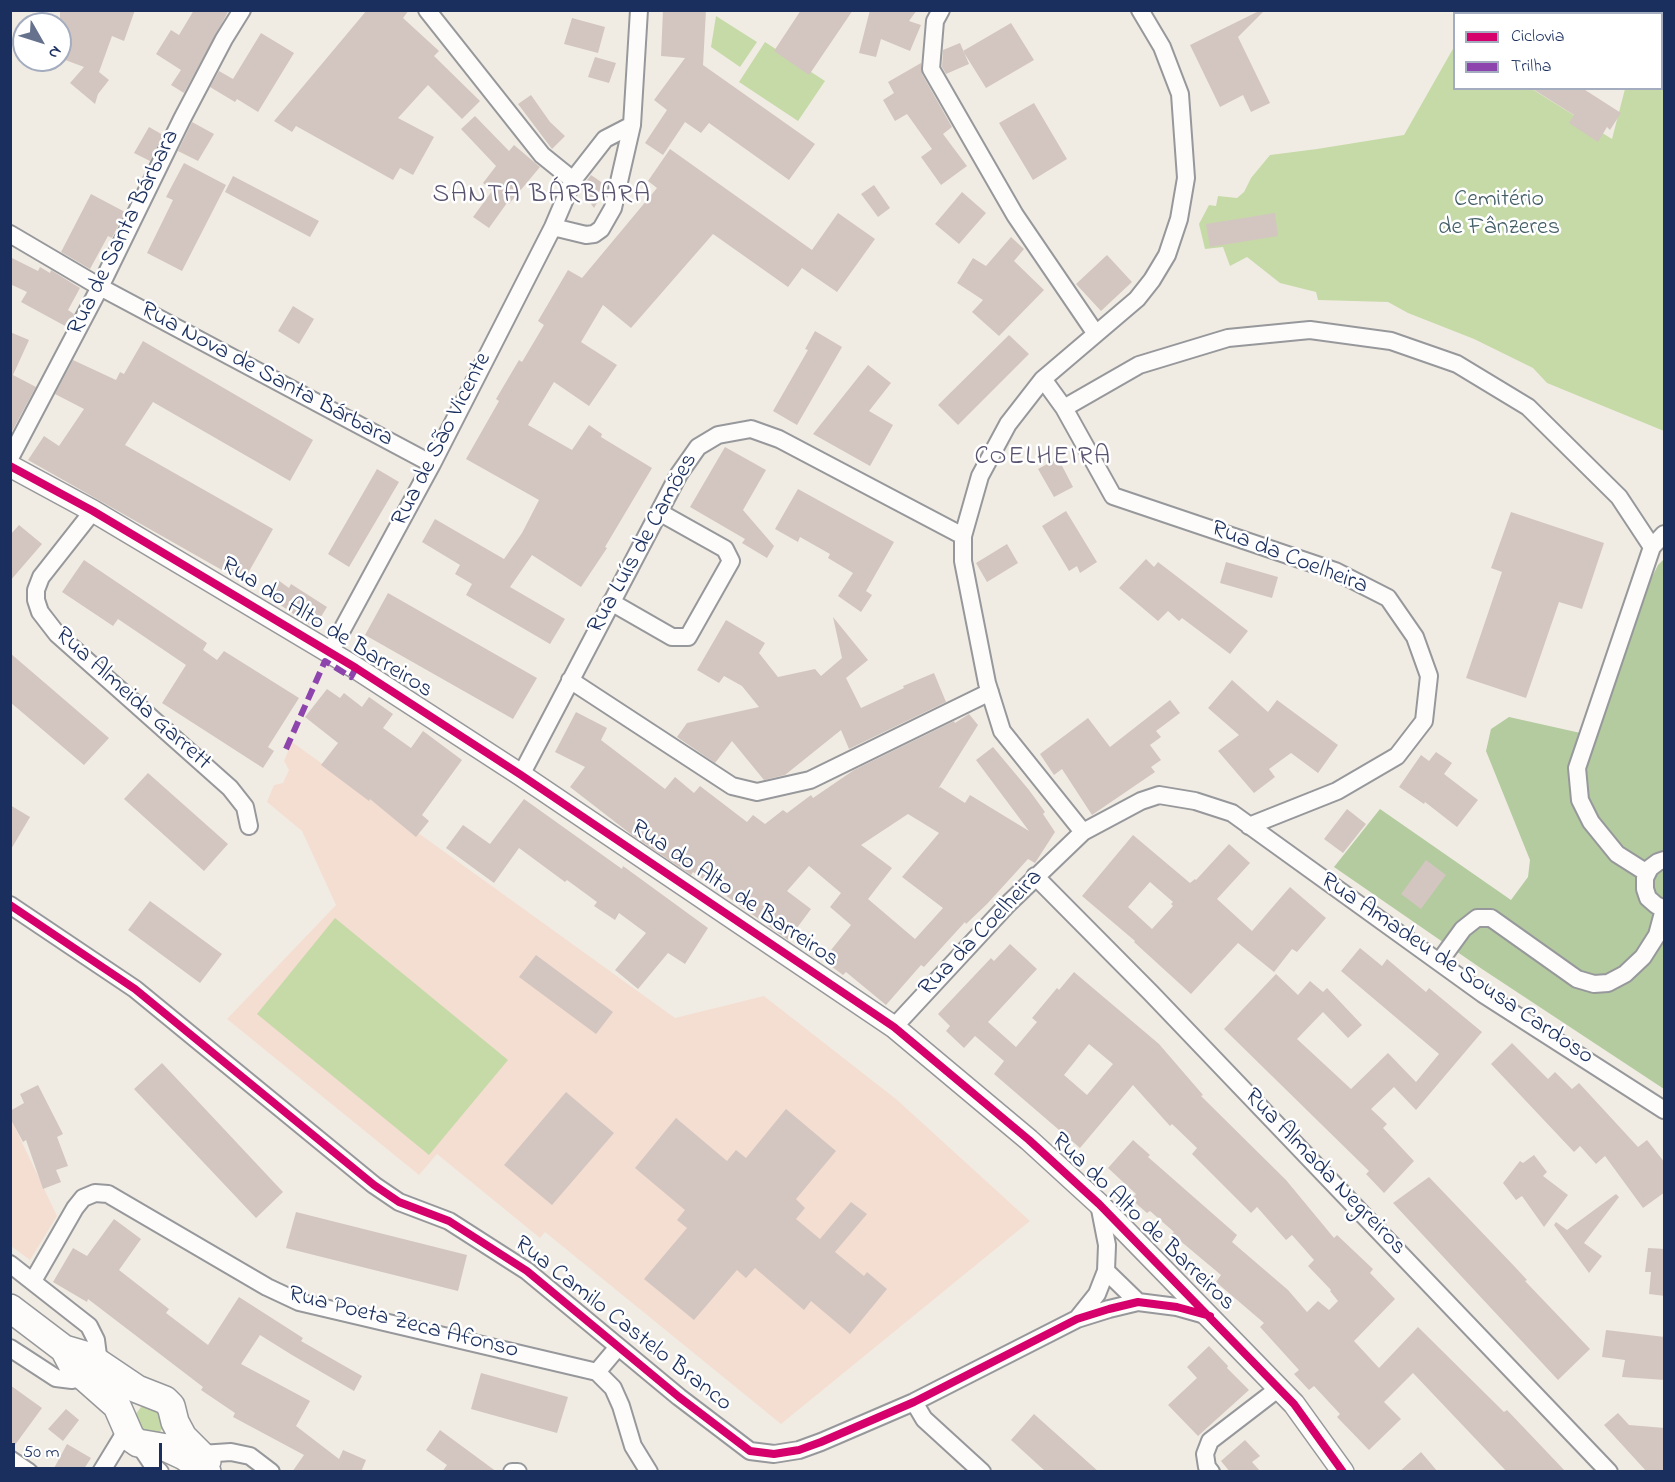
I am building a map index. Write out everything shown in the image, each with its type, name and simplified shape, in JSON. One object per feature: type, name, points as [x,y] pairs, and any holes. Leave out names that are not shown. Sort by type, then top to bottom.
[{"type":"main road","points":[[10,1308],[64,1349],[74,1368],[92,1370],[150,1395],[158,1396],[171,1406],[175,1422],[183,1437],[208,1466]]},
{"type":"main road","points":[[92,1370],[117,1406],[138,1447]]},
{"type":"main road","points":[[138,1447],[125,1414],[134,1400],[150,1395]]},
{"type":"main road","points":[[138,1447],[163,1443],[169,1437],[175,1422]]},
{"type":"main road","points":[[138,1447],[167,1448],[208,1466]]},
{"type":"street","name":"Rua de Santa Bárbara","points":[[10,458],[100,287],[182,119],[242,10]]},
{"type":"street","points":[[427,10],[542,155],[573,180]]},
{"type":"street","points":[[553,226],[586,236],[594,234],[601,229],[613,208],[632,125],[639,10]]},
{"type":"street","points":[[941,10],[935,21],[931,69],[1015,215],[1096,334]]},
{"type":"street","points":[[1083,832],[1002,731],[990,692],[963,561],[963,536],[980,476],[1008,424],[1043,379],[1137,299],[1167,255],[1179,219],[1186,178],[1180,94],[1162,47],[1140,10]]},
{"type":"street","name":"Rua de São Vicente","points":[[330,652],[432,464],[553,226],[573,180],[605,139],[632,125]]},
{"type":"street","name":"Rua Nova de Santa Bárbara","points":[[10,234],[100,287],[432,464]]},
{"type":"street","points":[[1064,408],[1139,365],[1228,338],[1310,330],[1391,341],[1458,364],[1528,407],[1619,496],[1652,547]]},
{"type":"street","name":"Rua da Coelheira","points":[[894,1027],[1035,876],[1083,832],[1141,801],[1159,795],[1195,801],[1232,813],[1249,826],[1337,791],[1397,756],[1424,721],[1429,676],[1415,637],[1388,598],[1335,572],[1113,496],[1064,408],[1043,379]]},
{"type":"street","name":"Rua Luís de Camões","points":[[521,775],[679,474],[698,447],[718,435],[751,429],[779,440],[963,536]]},
{"type":"street","name":"Rua do Alto de Barreiros","points":[[10,466],[93,511],[330,652],[521,775],[894,1027],[1029,1140],[1099,1204],[1294,1404],[1343,1472]]},
{"type":"street","name":"Rua Almeida Garrett","points":[[93,511],[41,577],[36,590],[40,612],[57,634],[230,788],[245,807],[249,826]]},
{"type":"street","points":[[611,602],[672,637],[688,637],[731,561],[725,549],[659,512]]},
{"type":"street","points":[[1647,873],[1617,854],[1591,822],[1580,800],[1577,768],[1652,547],[1665,534]]},
{"type":"street","points":[[570,680],[732,786],[757,792],[810,780],[990,692]]},
{"type":"street","name":"Rua Amadeu de Sousa Cardoso","points":[[1249,826],[1483,994],[1665,1110]]},
{"type":"street","points":[[1439,962],[1463,929],[1477,918],[1491,918],[1577,979],[1594,984],[1608,983],[1625,974],[1643,957],[1657,935],[1664,909],[1648,898],[1645,878],[1650,868],[1665,860]]},
{"type":"street","name":"Rua Almada Negreiros","points":[[1035,876],[1167,1010],[1609,1472]]},
{"type":"street","name":"Rua Camilo Castelo Branco","points":[[10,905],[135,990],[374,1185],[399,1202],[449,1221],[527,1270],[618,1347],[750,1451],[774,1454],[799,1450],[914,1402],[1077,1320],[1109,1308],[1138,1302],[1177,1307],[1210,1317]]},
{"type":"street","name":"Rua Poeta Zeca Afonso","points":[[33,1281],[83,1198],[95,1193],[108,1194],[267,1287],[299,1302],[597,1372]]},
{"type":"street","name":"Rua Camilo Castelo Branco","points":[[1077,1320],[1097,1294],[1106,1271],[1107,1245],[1099,1204]]},
{"type":"street","points":[[10,1264],[89,1326],[96,1340],[92,1370],[72,1380],[56,1378],[10,1348]]},
{"type":"street","points":[[1106,1271],[1138,1302]]},
{"type":"street","points":[[618,1347],[597,1372],[613,1388],[633,1446],[649,1472]]},
{"type":"street","points":[[1211,1472],[1205,1454],[1210,1441],[1279,1388]]},
{"type":"street","points":[[914,1402],[924,1419],[982,1472]]},
{"type":"street","points":[[101,1472],[138,1447]]},
{"type":"street","points":[[208,1466],[231,1452],[250,1456],[271,1472]]},
{"type":"street","points":[[10,1459],[29,1472]]},
{"type":"street","points":[[512,1472],[518,1472]]},
{"type":"shaded area","points":[[292,742],[675,1018],[764,996],[896,1099],[1030,1221],[781,1424],[545,1232],[540,1238],[437,1154],[419,1175],[227,1019],[336,905],[302,831],[267,802],[274,785],[283,783],[289,770],[284,761]]},
{"type":"shaded area","points":[[10,1117],[57,1216],[30,1260],[11,1246]]},
{"type":"green space","points":[[716,16],[757,42],[740,67],[711,47]]},
{"type":"green space","points":[[765,42],[825,81],[798,121],[739,82]]},
{"type":"green space","name":"Cemitério de Fânzeres","points":[[1453,49],[1453,90],[1534,90],[1612,139],[1625,90],[1663,90],[1664,81],[1664,431],[1547,383],[1533,368],[1474,339],[1408,313],[1388,302],[1318,300],[1316,292],[1280,283],[1247,257],[1230,266],[1223,247],[1205,249],[1199,224],[1209,205],[1216,206],[1218,196],[1237,198],[1244,192],[1251,178],[1270,155],[1404,135]]},
{"type":"green space","points":[[1664,559],[1664,1089],[1482,969],[1334,867],[1380,809],[1511,900],[1528,877],[1530,860],[1486,751],[1491,729],[1509,717],[1594,736],[1641,599],[1658,565]]},
{"type":"green space","points":[[335,918],[508,1060],[429,1155],[257,1014]]},
{"type":"green space","points":[[141,1407],[156,1407],[164,1425],[159,1434],[144,1436],[135,1415]]},
{"type":"building","points":[[60,10],[135,10],[124,41],[112,36],[99,72],[109,80],[98,94],[95,104],[70,83],[84,67],[72,62],[72,12],[60,12]]},
{"type":"building","points":[[194,10],[229,10],[184,93],[171,85],[181,70],[156,54],[171,30],[179,35]]},
{"type":"building","points":[[367,10],[409,10],[403,18],[439,51],[434,56],[480,101],[462,119],[428,85],[398,118],[434,137],[413,175],[400,168],[393,180],[296,126],[292,132],[274,121]]},
{"type":"building","points":[[663,10],[706,10],[703,65],[815,144],[789,180],[709,123],[701,133],[685,122],[663,155],[645,143],[667,110],[654,100],[685,58],[661,56]]},
{"type":"building","points":[[801,10],[853,10],[809,75],[774,51]]},
{"type":"building","points":[[870,10],[917,10],[909,21],[921,25],[910,51],[881,39],[876,57],[859,53]]},
{"type":"building","points":[[1261,10],[1263,12],[1238,37],[1270,103],[1251,112],[1243,95],[1220,107],[1190,45]]},
{"type":"building","points":[[572,18],[605,27],[598,53],[564,44]]},
{"type":"building","points":[[1011,23],[1034,60],[986,88],[963,51]]},
{"type":"building","points":[[261,33],[294,53],[258,112],[237,99],[235,102],[210,87],[219,71],[233,79]]},
{"type":"building","points":[[960,43],[969,64],[946,74],[942,67],[943,50]]},
{"type":"building","points":[[595,57],[616,63],[609,83],[588,77]]},
{"type":"building","points":[[921,63],[922,74],[952,127],[943,134],[967,166],[941,185],[921,157],[932,149],[907,114],[895,121],[883,100],[894,93],[888,82]]},
{"type":"building","points":[[1534,90],[1585,90],[1621,113],[1610,130],[1607,127],[1598,142],[1569,123],[1574,115]]},
{"type":"building","points":[[531,95],[550,122],[565,136],[552,149],[518,104]]},
{"type":"building","points":[[1034,103],[1067,159],[1033,180],[999,123]]},
{"type":"building","points":[[475,116],[509,151],[514,145],[540,167],[509,204],[507,203],[489,228],[473,217],[492,191],[483,183],[496,166],[461,129]]},
{"type":"building","points":[[192,122],[214,134],[198,161],[178,151]]},
{"type":"building","points":[[149,127],[163,135],[150,161],[134,153]]},
{"type":"building","points":[[670,149],[812,250],[838,213],[875,239],[837,292],[802,268],[788,287],[713,234],[631,328],[603,305],[581,342],[617,365],[589,406],[554,382],[528,425],[572,450],[589,425],[602,434],[601,437],[652,468],[605,547],[607,548],[581,587],[532,555],[510,587],[565,619],[550,644],[466,595],[472,584],[455,574],[460,565],[422,542],[435,519],[504,559],[522,533],[539,500],[466,459],[499,401],[496,399],[519,360],[522,362],[544,325],[538,321],[568,270],[582,278],[657,188],[648,181]]},
{"type":"building","points":[[184,163],[226,185],[182,271],[147,253],[173,200],[166,197]]},
{"type":"building","points":[[591,175],[607,186],[594,208],[580,189]]},
{"type":"building","points":[[233,176],[319,221],[310,237],[225,192]]},
{"type":"building","points":[[874,185],[890,208],[878,217],[861,194]]},
{"type":"building","points":[[962,192],[986,213],[959,244],[935,224]]},
{"type":"building","points":[[91,194],[125,212],[112,238],[108,236],[90,269],[61,252]]},
{"type":"building","points":[[1275,213],[1278,236],[1210,247],[1206,224]]},
{"type":"building","points":[[1011,237],[1024,249],[1014,261],[1044,290],[999,336],[972,312],[983,300],[957,283],[973,258],[986,266]]},
{"type":"building","points":[[1107,255],[1132,282],[1101,311],[1076,284]]},
{"type":"building","points":[[10,257],[38,271],[40,267],[50,273],[51,270],[80,288],[68,310],[74,314],[67,327],[21,302],[27,292],[10,284]]},
{"type":"building","points":[[293,306],[314,319],[299,344],[278,331]]},
{"type":"building","points":[[815,331],[842,347],[797,425],[773,411],[808,350],[805,349]]},
{"type":"building","points":[[10,332],[29,340],[13,375],[36,387],[10,435]]},
{"type":"building","points":[[1009,335],[1029,354],[958,425],[938,405]]},
{"type":"building","points":[[143,341],[313,440],[290,481],[153,402],[125,445],[273,529],[243,582],[28,460],[44,436],[59,446],[84,409],[55,394],[73,360],[116,380],[120,372],[124,374]]},
{"type":"building","points":[[868,365],[891,383],[869,411],[893,425],[870,466],[813,434]]},
{"type":"building","points":[[725,447],[766,470],[743,510],[774,546],[767,558],[742,543],[745,539],[690,507]]},
{"type":"building","points":[[1058,458],[1073,487],[1054,497],[1038,469]]},
{"type":"building","points":[[377,469],[399,482],[349,567],[328,554]]},
{"type":"building","points":[[798,489],[894,542],[866,591],[872,595],[861,612],[838,596],[853,573],[828,558],[830,554],[800,537],[798,542],[775,529]]},
{"type":"building","points":[[1066,511],[1097,562],[1080,573],[1077,566],[1069,571],[1042,526]]},
{"type":"building","points":[[1511,512],[1604,543],[1582,609],[1559,602],[1526,698],[1466,678],[1502,572],[1491,568]]},
{"type":"building","points":[[19,525],[42,544],[10,581],[10,535]]},
{"type":"building","points":[[1007,544],[1018,563],[987,582],[976,563]]},
{"type":"building","points":[[1146,559],[1154,567],[1158,562],[1248,631],[1230,654],[1182,618],[1179,621],[1168,611],[1158,621],[1119,588]]},
{"type":"building","points":[[84,560],[207,643],[203,650],[217,660],[224,651],[299,698],[268,747],[274,751],[263,768],[162,703],[186,665],[118,619],[113,626],[62,592]]},
{"type":"building","points":[[1226,562],[1278,577],[1272,598],[1220,583]]},
{"type":"building","points":[[278,580],[289,588],[291,584],[327,607],[314,628],[266,595]]},
{"type":"building","points":[[388,593],[537,678],[513,719],[365,635]]},
{"type":"building","points":[[833,617],[868,660],[846,678],[861,708],[934,673],[946,702],[849,749],[841,730],[785,775],[764,780],[732,741],[715,763],[677,737],[687,723],[759,707],[742,686],[724,676],[719,683],[697,670],[726,620],[765,643],[759,653],[778,677],[815,669],[821,676],[842,658]]},
{"type":"building","points":[[10,653],[109,738],[84,765],[10,702]]},
{"type":"building","points":[[1232,680],[1268,712],[1277,700],[1338,745],[1318,773],[1291,753],[1269,769],[1275,777],[1254,793],[1218,751],[1239,735],[1208,708]]},
{"type":"building","points":[[327,689],[340,698],[344,693],[362,707],[369,697],[393,714],[383,728],[411,748],[423,731],[462,760],[422,815],[429,821],[416,837],[370,799],[369,801],[321,765],[338,743],[305,717]]},
{"type":"building","points":[[1170,700],[1180,713],[1156,731],[1161,737],[1150,745],[1161,760],[1151,767],[1155,772],[1092,815],[1062,769],[1054,775],[1040,754],[1088,718],[1110,747]]},
{"type":"building","points":[[576,712],[607,728],[601,740],[665,789],[675,777],[694,793],[700,786],[747,822],[753,815],[765,824],[783,810],[787,813],[811,795],[813,798],[854,770],[954,721],[955,723],[969,714],[978,725],[938,789],[940,787],[965,803],[970,795],[1029,831],[976,760],[993,747],[1029,790],[1045,812],[1043,814],[1055,832],[1035,863],[1028,859],[924,967],[921,965],[886,1005],[846,972],[843,975],[823,960],[851,925],[830,907],[841,893],[809,866],[787,891],[811,909],[788,940],[693,872],[691,875],[632,835],[570,787],[585,767],[555,752]],"holes":[[[908,814],[939,833],[902,877],[943,908],[915,939],[868,899],[892,868],[861,845]]]},
{"type":"building","points":[[1436,752],[1452,763],[1444,774],[1478,800],[1457,827],[1425,802],[1424,804],[1399,787],[1421,755],[1429,761]]},
{"type":"building","points":[[148,773],[228,844],[204,871],[124,799]]},
{"type":"building","points":[[524,799],[622,869],[623,866],[708,928],[685,964],[668,953],[638,989],[615,970],[646,933],[619,913],[615,920],[594,906],[597,902],[519,848],[494,883],[446,848],[463,825],[490,844]]},
{"type":"building","points":[[10,805],[30,817],[10,851]]},
{"type":"building","points":[[1347,809],[1366,824],[1343,853],[1324,839]]},
{"type":"building","points":[[1133,835],[1190,883],[1196,880],[1229,844],[1250,863],[1217,899],[1252,931],[1290,887],[1326,918],[1297,952],[1292,949],[1274,972],[1238,943],[1191,994],[1135,941],[1082,896]],"holes":[[[1150,882],[1173,902],[1171,904],[1173,906],[1152,929],[1128,907]]]},
{"type":"building","points":[[1426,860],[1446,875],[1421,909],[1401,894]]},
{"type":"building","points":[[150,901],[222,954],[200,983],[128,930]]},
{"type":"building","points":[[1010,944],[1037,969],[988,1022],[1016,1047],[1037,1022],[1032,1018],[1074,972],[1159,1044],[1203,1095],[1201,1096],[1286,1180],[1334,1238],[1337,1235],[1373,1269],[1370,1273],[1395,1299],[1354,1341],[1379,1368],[1418,1327],[1504,1412],[1507,1410],[1566,1472],[1507,1472],[1413,1373],[1384,1402],[1401,1419],[1369,1450],[1337,1417],[1340,1414],[1314,1386],[1309,1390],[1294,1374],[1299,1370],[1260,1327],[1264,1323],[1216,1282],[1221,1275],[1172,1234],[1174,1232],[1150,1211],[1147,1213],[1131,1199],[1136,1194],[1108,1168],[1133,1140],[1150,1155],[1148,1157],[1237,1235],[1232,1242],[1288,1290],[1307,1312],[1318,1301],[1329,1310],[1338,1301],[1331,1290],[1308,1266],[1314,1260],[1292,1235],[1286,1240],[1257,1207],[1251,1213],[1192,1154],[1197,1148],[1172,1124],[1170,1126],[1133,1085],[1080,1148],[994,1074],[1004,1061],[975,1036],[964,1048],[946,1031],[950,1026],[938,1014],[991,958],[994,961]],"holes":[[[1089,1044],[1113,1064],[1087,1095],[1064,1075]]]},
{"type":"building","points":[[1360,948],[1382,966],[1387,959],[1426,992],[1429,988],[1482,1032],[1416,1110],[1394,1087],[1371,1109],[1387,1124],[1383,1128],[1414,1161],[1384,1193],[1366,1174],[1369,1171],[1224,1029],[1276,974],[1298,995],[1310,981],[1323,992],[1327,988],[1362,1025],[1348,1038],[1323,1012],[1297,1039],[1351,1089],[1388,1053],[1416,1082],[1439,1054],[1341,971]]},
{"type":"building","points":[[536,955],[613,1012],[596,1034],[519,977]]},
{"type":"building","points":[[1512,1043],[1548,1079],[1555,1072],[1572,1089],[1579,1083],[1638,1147],[1647,1140],[1665,1163],[1665,1192],[1643,1208],[1605,1156],[1596,1164],[1580,1146],[1574,1152],[1491,1064]]},
{"type":"building","points":[[162,1063],[283,1192],[256,1218],[134,1089]]},
{"type":"building","points":[[38,1085],[63,1134],[57,1137],[68,1166],[56,1170],[61,1182],[43,1189],[26,1140],[23,1142],[10,1118],[10,1111],[24,1103],[20,1094]]},
{"type":"building","points":[[566,1092],[614,1133],[552,1205],[504,1165]]},
{"type":"building","points":[[786,1109],[836,1151],[796,1199],[805,1208],[796,1219],[820,1239],[851,1202],[867,1214],[835,1252],[864,1276],[867,1272],[887,1289],[850,1334],[811,1301],[804,1310],[755,1268],[746,1278],[737,1270],[694,1320],[644,1279],[687,1228],[677,1220],[685,1210],[635,1168],[676,1118],[727,1161],[736,1150],[746,1158]]},
{"type":"building","points":[[1534,1155],[1547,1172],[1543,1176],[1568,1195],[1544,1227],[1522,1196],[1516,1200],[1503,1183],[1520,1161],[1523,1163]]},
{"type":"building","points":[[1429,1177],[1590,1349],[1558,1380],[1393,1203]]},
{"type":"building","points":[[1616,1194],[1619,1197],[1584,1243],[1602,1256],[1589,1273],[1554,1225],[1556,1222],[1567,1230]]},
{"type":"building","points":[[296,1212],[467,1255],[458,1291],[286,1248]]},
{"type":"building","points":[[114,1219],[141,1239],[119,1270],[169,1309],[166,1313],[208,1345],[239,1297],[303,1338],[301,1341],[362,1376],[354,1391],[260,1335],[241,1364],[310,1401],[296,1426],[339,1459],[343,1450],[366,1460],[361,1472],[292,1472],[304,1455],[233,1417],[235,1413],[201,1390],[203,1387],[88,1299],[87,1302],[53,1282],[73,1248],[87,1256]]},
{"type":"building","points":[[1648,1248],[1665,1249],[1665,1296],[1649,1294],[1651,1272],[1645,1272]]},
{"type":"building","points":[[1606,1330],[1665,1337],[1665,1380],[1622,1377],[1625,1360],[1602,1357]]},
{"type":"building","points":[[1209,1346],[1249,1390],[1198,1436],[1168,1405],[1197,1378],[1187,1367]]},
{"type":"building","points":[[481,1373],[568,1397],[557,1433],[471,1409]]},
{"type":"building","points":[[10,1385],[42,1408],[12,1449],[10,1449]]},
{"type":"building","points":[[66,1409],[79,1420],[63,1441],[48,1429]]},
{"type":"building","points":[[1618,1413],[1629,1425],[1665,1428],[1665,1472],[1647,1472],[1604,1425]]},
{"type":"building","points":[[1034,1414],[1099,1472],[1046,1472],[1011,1440]]},
{"type":"building","points":[[440,1430],[497,1472],[442,1472],[447,1465],[426,1450]]},
{"type":"building","points":[[1245,1440],[1260,1456],[1252,1462],[1261,1472],[1230,1472],[1221,1461]]},
{"type":"building","points":[[67,1444],[91,1458],[82,1472],[52,1472]]},
{"type":"building","points":[[1421,1452],[1438,1472],[1399,1472]]},
{"type":"marked path","points":[[286,749],[325,661],[351,677],[356,668]]},
{"type":"cycle path","points":[[10,466],[93,511],[356,668],[521,775],[894,1027],[1029,1140],[1099,1204],[1294,1404],[1343,1472]]},
{"type":"cycle path","points":[[10,905],[135,989],[374,1185],[399,1202],[449,1221],[527,1271],[679,1397],[750,1451],[774,1454],[799,1450],[821,1442],[914,1402],[1077,1319],[1109,1309],[1138,1302],[1177,1307],[1210,1316]]},
{"type":"district","name":"SANTA BÁRBARA","points":[[542,197]]},
{"type":"district","name":"COELHEIRA","points":[[1043,459]]}]
